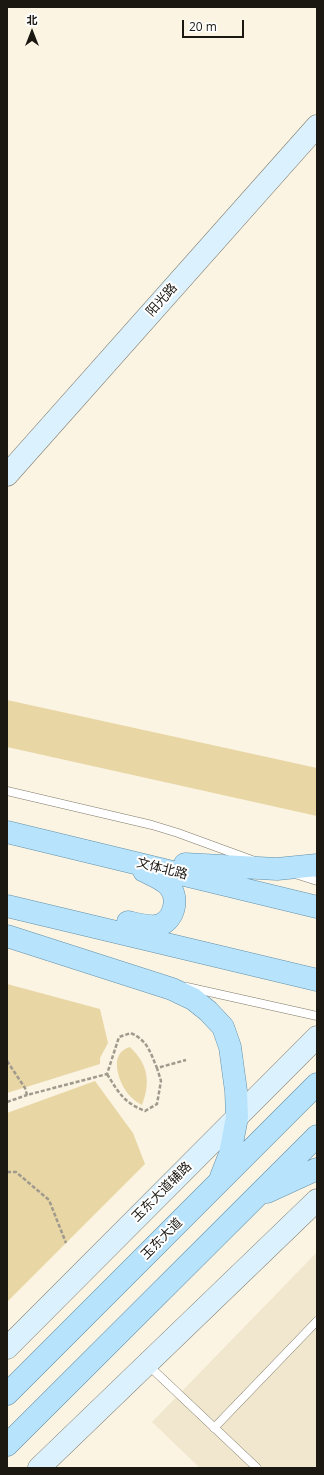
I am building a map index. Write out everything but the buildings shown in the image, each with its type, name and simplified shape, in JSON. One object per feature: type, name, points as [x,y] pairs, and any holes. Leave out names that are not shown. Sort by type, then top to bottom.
[{"type":"main road","name":"文体北路","points":[[7,832],[317,907]]},
{"type":"main road","points":[[118,858],[230,867],[277,869],[317,865]]},
{"type":"main road","points":[[7,894],[45,900],[143,926],[157,926],[167,921],[172,914],[174,905],[170,886],[118,858]]},
{"type":"main road","points":[[7,906],[317,980]]},
{"type":"main road","points":[[8,938],[172,989],[193,999],[208,1011],[223,1027],[230,1047],[236,1091],[237,1117],[230,1154],[219,1182]]},
{"type":"main road","name":"玉东大道","points":[[7,1394],[317,1084]]},
{"type":"main road","points":[[7,1445],[317,1136]]},
{"type":"main road","points":[[255,1197],[317,1169]]},
{"type":"street","name":"阳光路","points":[[7,475],[317,126]]},
{"type":"street","name":"玉东大道辅路","points":[[7,1348],[317,1037]]},
{"type":"street","points":[[39,1468],[317,1202]]},
{"type":"lane","points":[[7,791],[178,832],[277,869],[317,881]]},
{"type":"lane","points":[[8,938],[180,985],[317,1016]]},
{"type":"lane","points":[[214,1428],[317,1321]]},
{"type":"lane","points":[[147,1364],[257,1468]]},
{"type":"path","points":[[131,1033],[141,1038],[150,1052],[161,1081],[157,1104],[145,1112],[131,1106],[120,1095],[107,1074],[119,1037],[131,1033]]},
{"type":"path","points":[[157,1068],[186,1060]]},
{"type":"path","points":[[7,1061],[28,1095]]},
{"type":"path","points":[[7,1102],[107,1074]]},
{"type":"path","points":[[7,1172],[16,1172],[49,1200],[66,1243]]},
{"type":"shaded area","points":[[7,700],[317,768],[317,816],[7,747]]},
{"type":"shaded area","points":[[7,984],[100,1009],[108,1043],[100,1058],[100,1064],[7,1093]]},
{"type":"shaded area","points":[[130,1047],[141,1060],[146,1074],[147,1081],[145,1097],[142,1105],[133,1099],[127,1092],[117,1070],[119,1056],[123,1050]]},
{"type":"shaded area","points":[[95,1081],[133,1133],[145,1164],[7,1302],[7,1113]]},
{"type":"shaded area","points":[[317,1252],[317,1468],[200,1468],[152,1422]]}]
